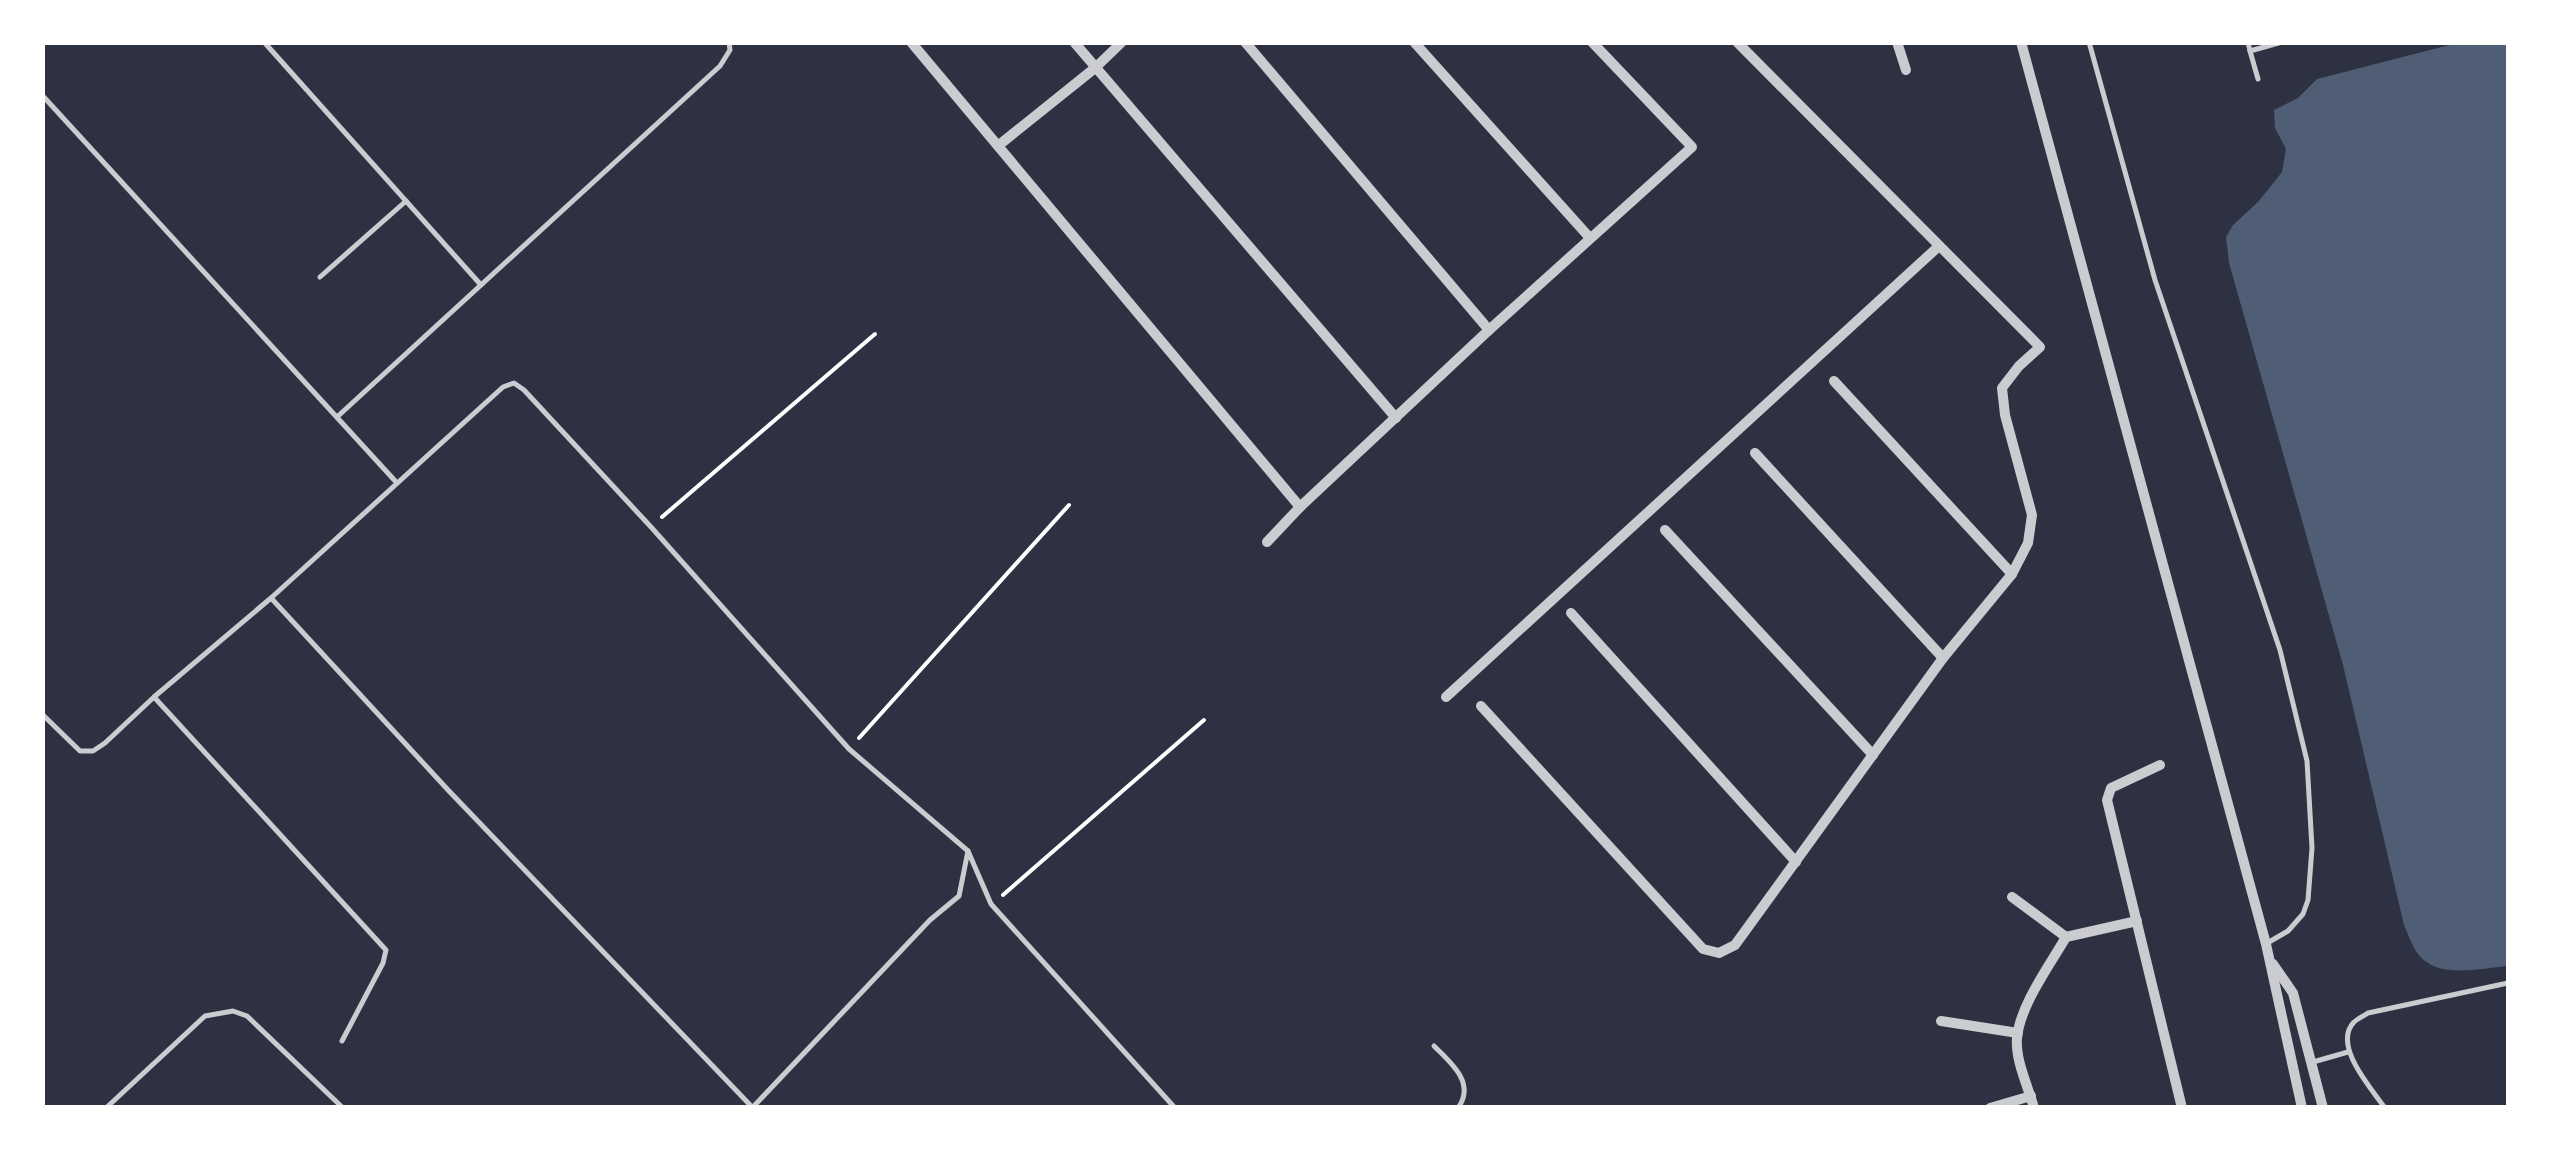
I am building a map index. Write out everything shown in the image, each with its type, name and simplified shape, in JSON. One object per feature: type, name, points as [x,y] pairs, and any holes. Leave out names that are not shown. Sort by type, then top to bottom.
[{"type":"street","points":[[912,42],[1300,507]]},
{"type":"street","points":[[1074,42],[1396,418]]},
{"type":"street","points":[[1000,145],[1122,42]]},
{"type":"street","points":[[1245,42],[1489,330]]},
{"type":"street","points":[[1414,42],[1590,238]]},
{"type":"street","points":[[1267,542],[1489,330],[1692,147],[1592,42]]},
{"type":"street","points":[[1481,706],[1703,949],[1719,952],[1736,946],[1943,658],[2012,574],[2028,543],[2032,516],[2002,388],[2040,348],[1737,42]]},
{"type":"street","points":[[1897,42],[1906,70]]},
{"type":"street","points":[[2021,42],[2270,959],[2302,1108]]},
{"type":"street","points":[[1446,698],[1939,246]]},
{"type":"street","points":[[1834,381],[2012,574]]},
{"type":"street","points":[[1755,453],[1943,658]]},
{"type":"street","points":[[1665,530],[1873,755]]},
{"type":"street","points":[[1571,614],[1796,862]]},
{"type":"street","points":[[2160,766],[2111,788],[2108,800],[2182,1108]]},
{"type":"street","points":[[2012,897],[2066,937]]},
{"type":"street","points":[[1990,1108],[2033,1102],[2018,1052],[2018,1033],[2028,1004],[2066,937],[2137,921]]},
{"type":"street","points":[[2270,959],[2293,993],[2317,1088],[2326,1108]]},
{"type":"street","points":[[1941,1021],[2018,1033]]},
{"type":"lane","points":[[264,42],[481,285]]},
{"type":"lane","points":[[337,417],[720,66],[730,50],[729,42]]},
{"type":"lane","points":[[2089,42],[2155,280],[2280,650],[2307,761],[2312,848],[2308,900],[2303,914],[2288,930],[2266,944]]},
{"type":"lane","points":[[2258,78],[2249,46],[2282,42]]},
{"type":"lane","points":[[42,95],[397,483]]},
{"type":"lane","points":[[320,277],[406,202]]},
{"type":"lane","points":[[42,714],[80,751],[93,751],[104,744],[504,387],[514,383],[651,527],[849,749],[968,851],[991,904],[1175,1108]]},
{"type":"lane","points":[[271,598],[753,1107],[930,920],[959,896],[968,851]]},
{"type":"lane","points":[[154,698],[386,950],[383,964],[342,1040]]},
{"type":"lane","points":[[2386,1108],[2348,1052],[2347,1034],[2354,1022],[2368,1013],[2508,983]]},
{"type":"lane","points":[[106,1108],[205,1016],[233,1011],[247,1016],[343,1108]]},
{"type":"lane","points":[[1434,1046],[1459,1073],[1466,1089],[1458,1108]]},
{"type":"lane","points":[[2311,1063],[2348,1052]]},
{"type":"path","points":[[651,527],[875,334]]},
{"type":"path","points":[[849,749],[1068,505]]},
{"type":"path","points":[[991,904],[1204,720]]},
{"type":"water","points":[[2461,42],[2508,43],[2508,966],[2448,970],[2426,962],[2404,925],[2343,665],[2229,263],[2226,237],[2282,172],[2286,149],[2275,128],[2274,110],[2298,98],[2317,79]]}]
